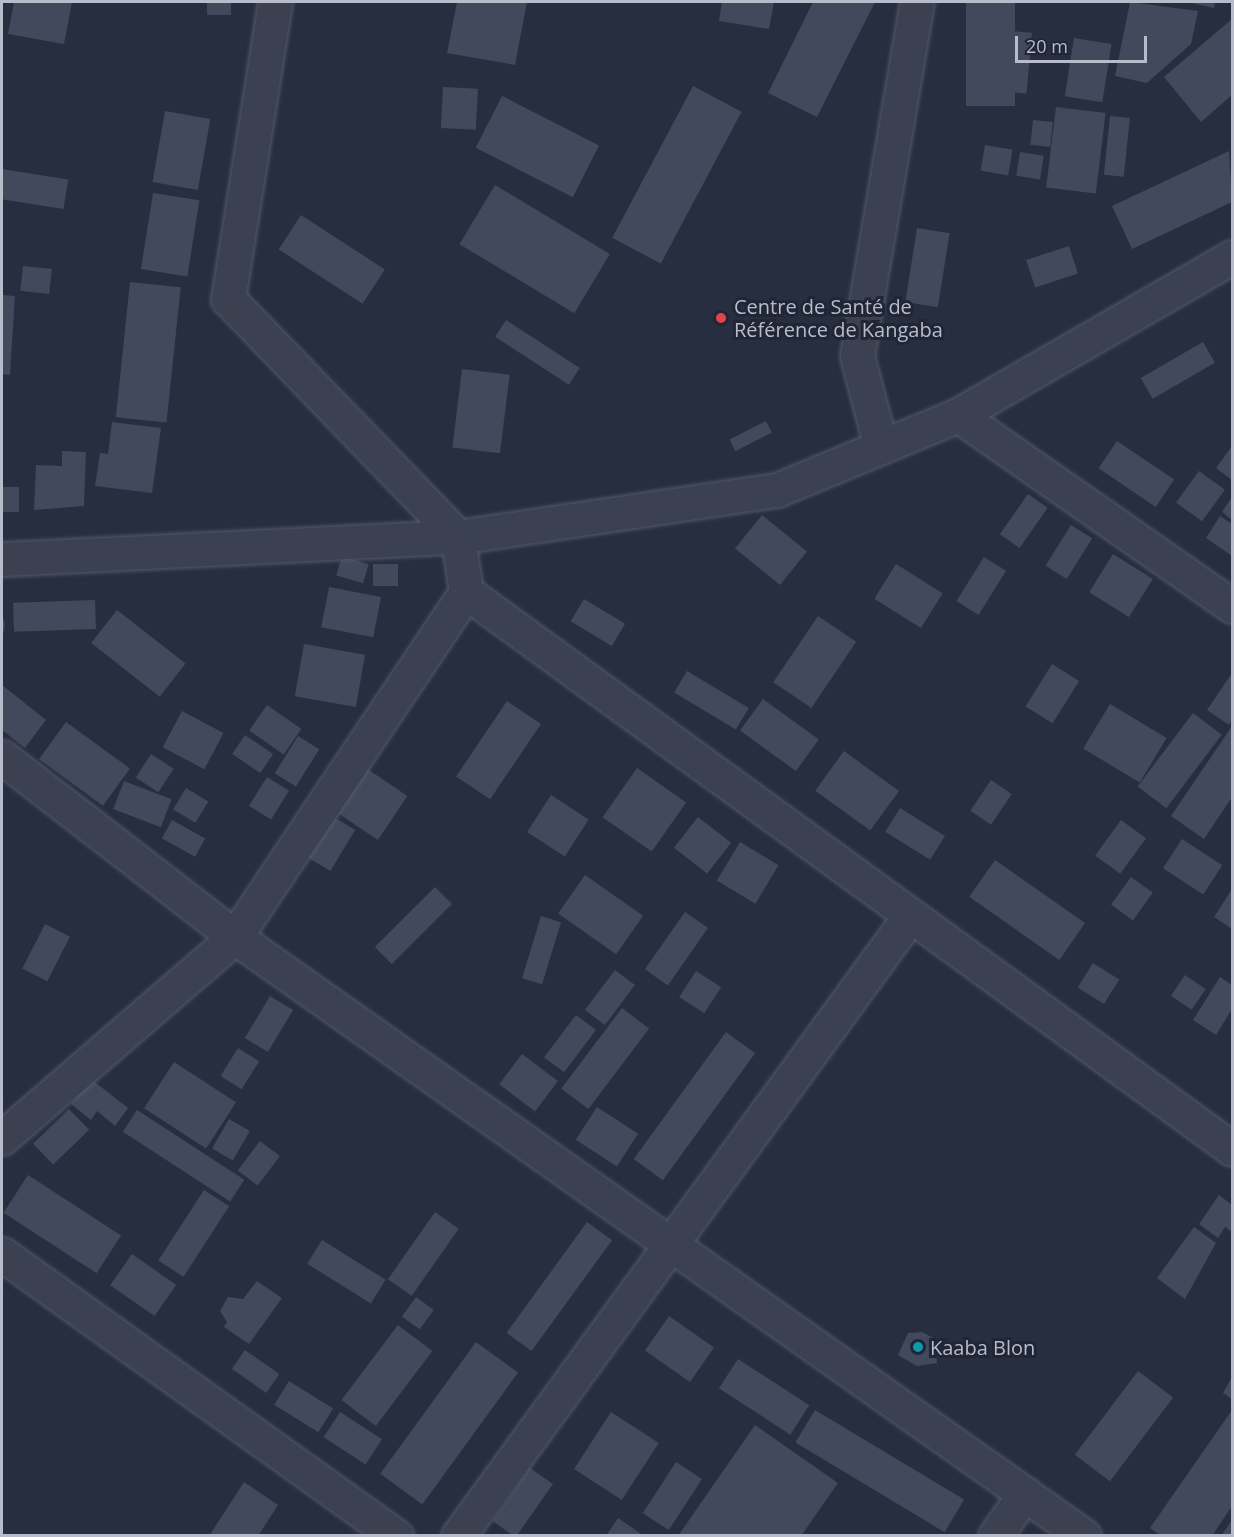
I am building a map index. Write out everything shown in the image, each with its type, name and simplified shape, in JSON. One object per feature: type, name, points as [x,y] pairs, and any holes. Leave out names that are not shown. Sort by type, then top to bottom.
[{"type":"street","points":[[2,1138],[235,938],[466,592],[458,537],[228,299],[275,2]]},
{"type":"street","points":[[881,447],[857,356],[917,2]]},
{"type":"street","points":[[2,559],[458,537],[777,490],[958,415],[1233,257]]},
{"type":"street","points":[[958,415],[1233,606]]},
{"type":"street","points":[[466,592],[1233,1149]]},
{"type":"street","points":[[2,757],[235,938],[672,1242],[1084,1536]]},
{"type":"street","points":[[458,1536],[910,916]]},
{"type":"street","points":[[2,1254],[396,1536]]},
{"type":"street","points":[[996,1536],[1025,1493]]},
{"type":"building","points":[[14,2],[72,2],[64,44],[8,34]]},
{"type":"building","points":[[207,2],[231,2],[231,15],[207,15]]},
{"type":"building","points":[[457,2],[527,2],[515,65],[447,53]]},
{"type":"building","points":[[722,2],[774,2],[769,29],[719,21]]},
{"type":"building","points":[[813,2],[875,2],[817,117],[768,93]]},
{"type":"building","points":[[966,2],[1015,2],[1015,106],[966,106]]},
{"type":"building","points":[[1130,2],[1198,11],[1191,44],[1147,83],[1115,76]]},
{"type":"building","points":[[1186,2],[1215,2],[1214,8]]},
{"type":"building","points":[[1232,19],[1232,95],[1201,122],[1164,77]]},
{"type":"building","points":[[1011,31],[1032,33],[1027,94],[1006,92]]},
{"type":"building","points":[[1074,38],[1112,44],[1102,102],[1065,96]]},
{"type":"building","points":[[693,86],[742,112],[661,264],[612,238]]},
{"type":"building","points":[[443,87],[478,89],[476,130],[441,128]]},
{"type":"building","points":[[502,96],[599,145],[573,197],[476,148]]},
{"type":"building","points":[[1056,107],[1106,113],[1096,193],[1046,187]]},
{"type":"building","points":[[165,111],[210,119],[198,190],[152,182]]},
{"type":"building","points":[[1110,116],[1130,118],[1124,177],[1104,175]]},
{"type":"building","points":[[1033,120],[1053,122],[1050,147],[1030,145]]},
{"type":"building","points":[[985,145],[1013,150],[1008,175],[980,171]]},
{"type":"building","points":[[1229,151],[1232,202],[1132,249],[1112,206]]},
{"type":"building","points":[[1020,152],[1044,156],[1040,179],[1016,176]]},
{"type":"building","points":[[2,169],[68,179],[63,209],[2,199]]},
{"type":"building","points":[[495,185],[610,254],[574,313],[459,244]]},
{"type":"building","points":[[153,193],[199,200],[187,276],[141,269]]},
{"type":"building","points":[[301,215],[385,269],[363,304],[279,249]]},
{"type":"building","points":[[917,228],[950,233],[938,307],[905,302]]},
{"type":"building","points":[[1069,246],[1078,274],[1035,287],[1026,260]]},
{"type":"building","points":[[23,266],[52,269],[49,294],[20,291]]},
{"type":"building","points":[[130,282],[181,287],[167,423],[116,417]]},
{"type":"building","points":[[2,295],[15,296],[10,375],[2,374]]},
{"type":"building","points":[[506,320],[580,368],[569,385],[495,337]]},
{"type":"building","points":[[1203,342],[1215,363],[1153,399],[1141,378]]},
{"type":"building","points":[[462,369],[510,375],[500,453],[452,447]]},
{"type":"building","points":[[766,421],[772,433],[735,451],[729,440]]},
{"type":"building","points":[[112,422],[161,428],[152,493],[95,486],[100,453],[108,454]]},
{"type":"building","points":[[1117,441],[1174,480],[1156,507],[1099,468]]},
{"type":"building","points":[[1232,446],[1232,480],[1216,468]]},
{"type":"building","points":[[62,451],[86,452],[84,506],[34,510],[36,465],[62,466]]},
{"type":"building","points":[[1199,471],[1225,490],[1202,521],[1176,503]]},
{"type":"building","points":[[2,487],[19,487],[19,512],[2,512]]},
{"type":"building","points":[[1028,494],[1048,508],[1020,548],[1000,534]]},
{"type":"building","points":[[1232,497],[1232,520],[1222,512]]},
{"type":"building","points":[[762,515],[807,552],[780,585],[735,548]]},
{"type":"building","points":[[1220,516],[1232,524],[1232,556],[1206,538]]},
{"type":"building","points":[[1071,525],[1092,538],[1067,579],[1046,566]]},
{"type":"building","points":[[1113,554],[1153,579],[1129,617],[1089,592]]},
{"type":"building","points":[[342,556],[369,564],[363,583],[336,575]]},
{"type":"building","points":[[984,557],[1006,571],[978,615],[956,601]]},
{"type":"building","points":[[373,564],[398,564],[398,586],[373,586]]},
{"type":"building","points":[[896,564],[943,593],[921,628],[874,599]]},
{"type":"building","points":[[329,587],[381,597],[373,637],[321,627]]},
{"type":"building","points":[[584,599],[625,624],[612,646],[571,621]]},
{"type":"building","points":[[95,600],[96,629],[14,632],[13,603]]},
{"type":"building","points":[[117,610],[186,664],[160,697],[91,643]]},
{"type":"building","points":[[2,613],[5,625],[2,640]]},
{"type":"building","points":[[818,616],[856,642],[811,708],[773,682]]},
{"type":"building","points":[[304,644],[365,655],[356,707],[295,696]]},
{"type":"building","points":[[1052,664],[1079,681],[1053,723],[1026,706]]},
{"type":"building","points":[[687,671],[749,708],[736,730],[674,692]]},
{"type":"building","points":[[1232,673],[1232,719],[1229,725],[1207,710]]},
{"type":"building","points":[[2,685],[46,720],[25,748],[2,730]]},
{"type":"building","points":[[763,699],[819,740],[796,771],[740,731]]},
{"type":"building","points":[[507,701],[541,724],[490,799],[456,776]]},
{"type":"building","points":[[1110,704],[1167,738],[1140,783],[1083,749]]},
{"type":"building","points":[[267,705],[301,729],[284,754],[249,730]]},
{"type":"building","points":[[182,711],[223,733],[204,769],[163,747]]},
{"type":"building","points":[[1193,713],[1222,735],[1166,808],[1138,786]]},
{"type":"building","points":[[66,722],[130,768],[103,806],[39,759]]},
{"type":"building","points":[[1232,726],[1232,797],[1204,839],[1171,816]]},
{"type":"building","points":[[245,735],[273,754],[260,773],[232,754]]},
{"type":"building","points":[[298,736],[319,749],[296,787],[275,773]]},
{"type":"building","points":[[844,751],[899,791],[870,831],[815,791]]},
{"type":"building","points":[[151,754],[174,769],[158,792],[136,777]]},
{"type":"building","points":[[366,768],[407,796],[378,840],[336,812]]},
{"type":"building","points":[[637,768],[686,802],[652,852],[603,817]]},
{"type":"building","points":[[267,777],[289,791],[271,820],[249,806]]},
{"type":"building","points":[[991,780],[1012,794],[991,825],[970,811]]},
{"type":"building","points":[[124,781],[172,799],[161,827],[113,809]]},
{"type":"building","points":[[186,788],[208,801],[195,823],[173,809]]},
{"type":"building","points":[[551,795],[589,820],[565,856],[527,832]]},
{"type":"building","points":[[900,808],[945,836],[930,860],[885,832]]},
{"type":"building","points":[[332,816],[355,830],[330,871],[307,857]]},
{"type":"building","points":[[698,817],[731,843],[707,874],[674,848]]},
{"type":"building","points":[[172,820],[205,838],[195,857],[162,838]]},
{"type":"building","points":[[1121,820],[1146,838],[1120,874],[1095,856]]},
{"type":"building","points":[[1182,839],[1222,865],[1203,894],[1163,868]]},
{"type":"building","points":[[740,842],[779,865],[755,904],[717,881]]},
{"type":"building","points":[[995,860],[1085,923],[1059,960],[969,897]]},
{"type":"building","points":[[585,875],[643,916],[616,954],[558,914]]},
{"type":"building","points":[[1131,877],[1153,893],[1133,920],[1111,905]]},
{"type":"building","points":[[435,887],[452,904],[392,964],[375,947]]},
{"type":"building","points":[[1232,889],[1232,929],[1214,917]]},
{"type":"building","points":[[685,912],[708,928],[668,985],[645,969]]},
{"type":"building","points":[[541,916],[561,922],[542,984],[522,978]]},
{"type":"building","points":[[45,924],[70,937],[47,981],[22,969]]},
{"type":"building","points":[[1093,963],[1119,979],[1104,1004],[1078,988]]},
{"type":"building","points":[[615,970],[635,985],[605,1025],[585,1010]]},
{"type":"building","points":[[696,971],[721,987],[704,1013],[679,997]]},
{"type":"building","points":[[1185,975],[1206,989],[1192,1010],[1171,996]]},
{"type":"building","points":[[1220,977],[1232,985],[1232,1009],[1216,1035],[1193,1020]]},
{"type":"building","points":[[270,996],[293,1010],[268,1052],[245,1038]]},
{"type":"building","points":[[622,1008],[649,1028],[588,1109],[561,1089]]},
{"type":"building","points":[[576,1015],[596,1030],[564,1072],[544,1057]]},
{"type":"building","points":[[726,1032],[755,1053],[663,1180],[634,1159]]},
{"type":"building","points":[[238,1048],[259,1061],[242,1089],[221,1076]]},
{"type":"building","points":[[522,1054],[558,1081],[535,1111],[499,1084]]},
{"type":"building","points":[[174,1062],[236,1102],[206,1148],[144,1108]]},
{"type":"building","points":[[91,1079],[128,1108],[115,1126],[97,1111],[91,1120],[71,1104]]},
{"type":"building","points":[[597,1107],[638,1134],[617,1166],[576,1140]]},
{"type":"building","points":[[69,1109],[89,1130],[53,1165],[33,1144]]},
{"type":"building","points":[[137,1110],[244,1180],[230,1202],[123,1132]]},
{"type":"building","points":[[229,1119],[250,1131],[233,1160],[212,1148]]},
{"type":"building","points":[[260,1141],[280,1156],[258,1186],[238,1171]]},
{"type":"building","points":[[28,1175],[121,1235],[97,1273],[3,1213]]},
{"type":"building","points":[[204,1190],[229,1206],[183,1277],[158,1260]]},
{"type":"building","points":[[1219,1195],[1232,1205],[1232,1232],[1225,1227],[1218,1238],[1199,1224]]},
{"type":"building","points":[[435,1212],[459,1229],[412,1296],[388,1279]]},
{"type":"building","points":[[587,1222],[612,1240],[532,1351],[506,1333]]},
{"type":"building","points":[[1194,1227],[1216,1243],[1185,1299],[1157,1278]]},
{"type":"building","points":[[322,1240],[386,1280],[371,1303],[307,1264]]},
{"type":"building","points":[[132,1254],[176,1285],[154,1316],[110,1285]]},
{"type":"building","points":[[257,1281],[282,1298],[249,1344],[224,1327],[227,1322],[220,1311],[228,1297],[243,1299]]},
{"type":"building","points":[[416,1297],[434,1310],[420,1329],[402,1316]]},
{"type":"building","points":[[669,1316],[714,1348],[690,1382],[645,1350]]},
{"type":"building","points":[[398,1325],[432,1351],[376,1426],[341,1400]]},
{"type":"building","name":"Kaaba Blon","points":[[922,1332],[935,1339],[937,1363],[917,1366],[898,1355],[908,1333]]},
{"type":"building","points":[[476,1342],[518,1373],[422,1504],[380,1474]]},
{"type":"building","points":[[245,1350],[279,1374],[266,1393],[232,1369]]},
{"type":"building","points":[[738,1359],[809,1405],[790,1435],[719,1388]]},
{"type":"building","points":[[1138,1371],[1173,1397],[1110,1481],[1075,1455]]},
{"type":"building","points":[[1232,1377],[1232,1399],[1223,1393]]},
{"type":"building","points":[[289,1381],[333,1409],[318,1432],[274,1405]]},
{"type":"building","points":[[815,1410],[964,1500],[945,1532],[795,1443]]},
{"type":"building","points":[[1232,1410],[1232,1506],[1212,1536],[1161,1536],[1150,1528]]},
{"type":"building","points":[[340,1412],[382,1439],[366,1464],[324,1437]]},
{"type":"building","points":[[611,1412],[659,1443],[622,1500],[574,1469]]},
{"type":"building","points":[[755,1425],[838,1483],[801,1536],[678,1536]]},
{"type":"building","points":[[676,1462],[702,1479],[669,1530],[643,1513]]},
{"type":"building","points":[[530,1468],[553,1484],[517,1536],[493,1521]]},
{"type":"building","points":[[244,1482],[278,1505],[258,1536],[209,1536]]},
{"type":"building","points":[[618,1518],[644,1536],[606,1536]]},
{"type":"building","points":[[1232,1520],[1232,1536],[1221,1536]]},
{"type":"place","name":"Centre de Santé de Référence de Kangaba","points":[[721,318]]},
{"type":"place","name":"Kaaba Blon","points":[[918,1347]]}]
